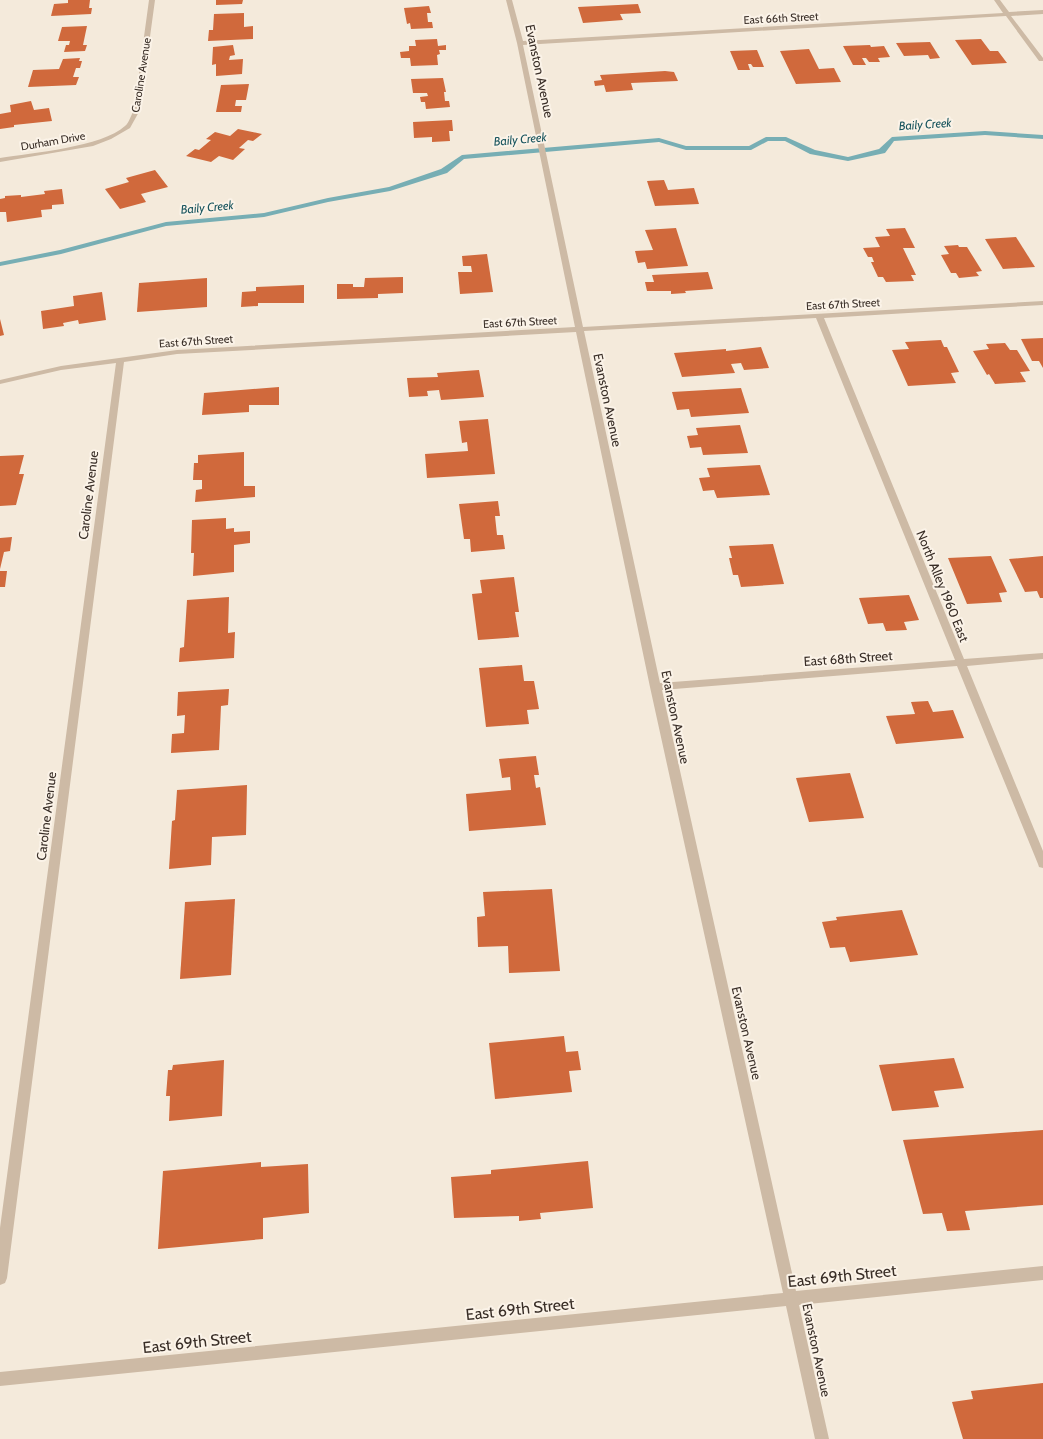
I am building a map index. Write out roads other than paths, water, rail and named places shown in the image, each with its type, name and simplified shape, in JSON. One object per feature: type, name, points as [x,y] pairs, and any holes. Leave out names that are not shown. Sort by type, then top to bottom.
[{"type":"street","name":"Caroline Avenue","points":[[109,138],[128,127],[136,114],[152,0]]},
{"type":"street","name":"Evanston Avenue","points":[[509,0],[520,43],[579,330],[655,686],[822,1439]]},
{"type":"street","points":[[997,0],[1041,60]]},
{"type":"street","name":"East 66th Street","points":[[520,43],[1043,12]]},
{"type":"street","name":"Durham Drive","points":[[0,160],[68,150],[91,145],[109,138]]},
{"type":"street","name":"East 67th Street","points":[[0,382],[61,368],[177,352],[1043,303]]},
{"type":"street","name":"North Alley 1960 East","points":[[819,316],[1043,864]]},
{"type":"street","name":"Caroline Avenue","points":[[0,1278],[120,359]]},
{"type":"street","name":"East 68th Street","points":[[655,686],[1043,656]]},
{"type":"street","name":"East 69th Street","points":[[0,1379],[1043,1273]]},
{"type":"waterway","name":"Baily Creek","points":[[0,264],[61,252],[166,224],[264,215],[328,200],[390,189],[444,171],[462,157],[659,140],[686,148],[751,148],[766,139],[786,139],[813,152],[848,159],[882,151],[892,139],[985,133],[1043,137]]}]
